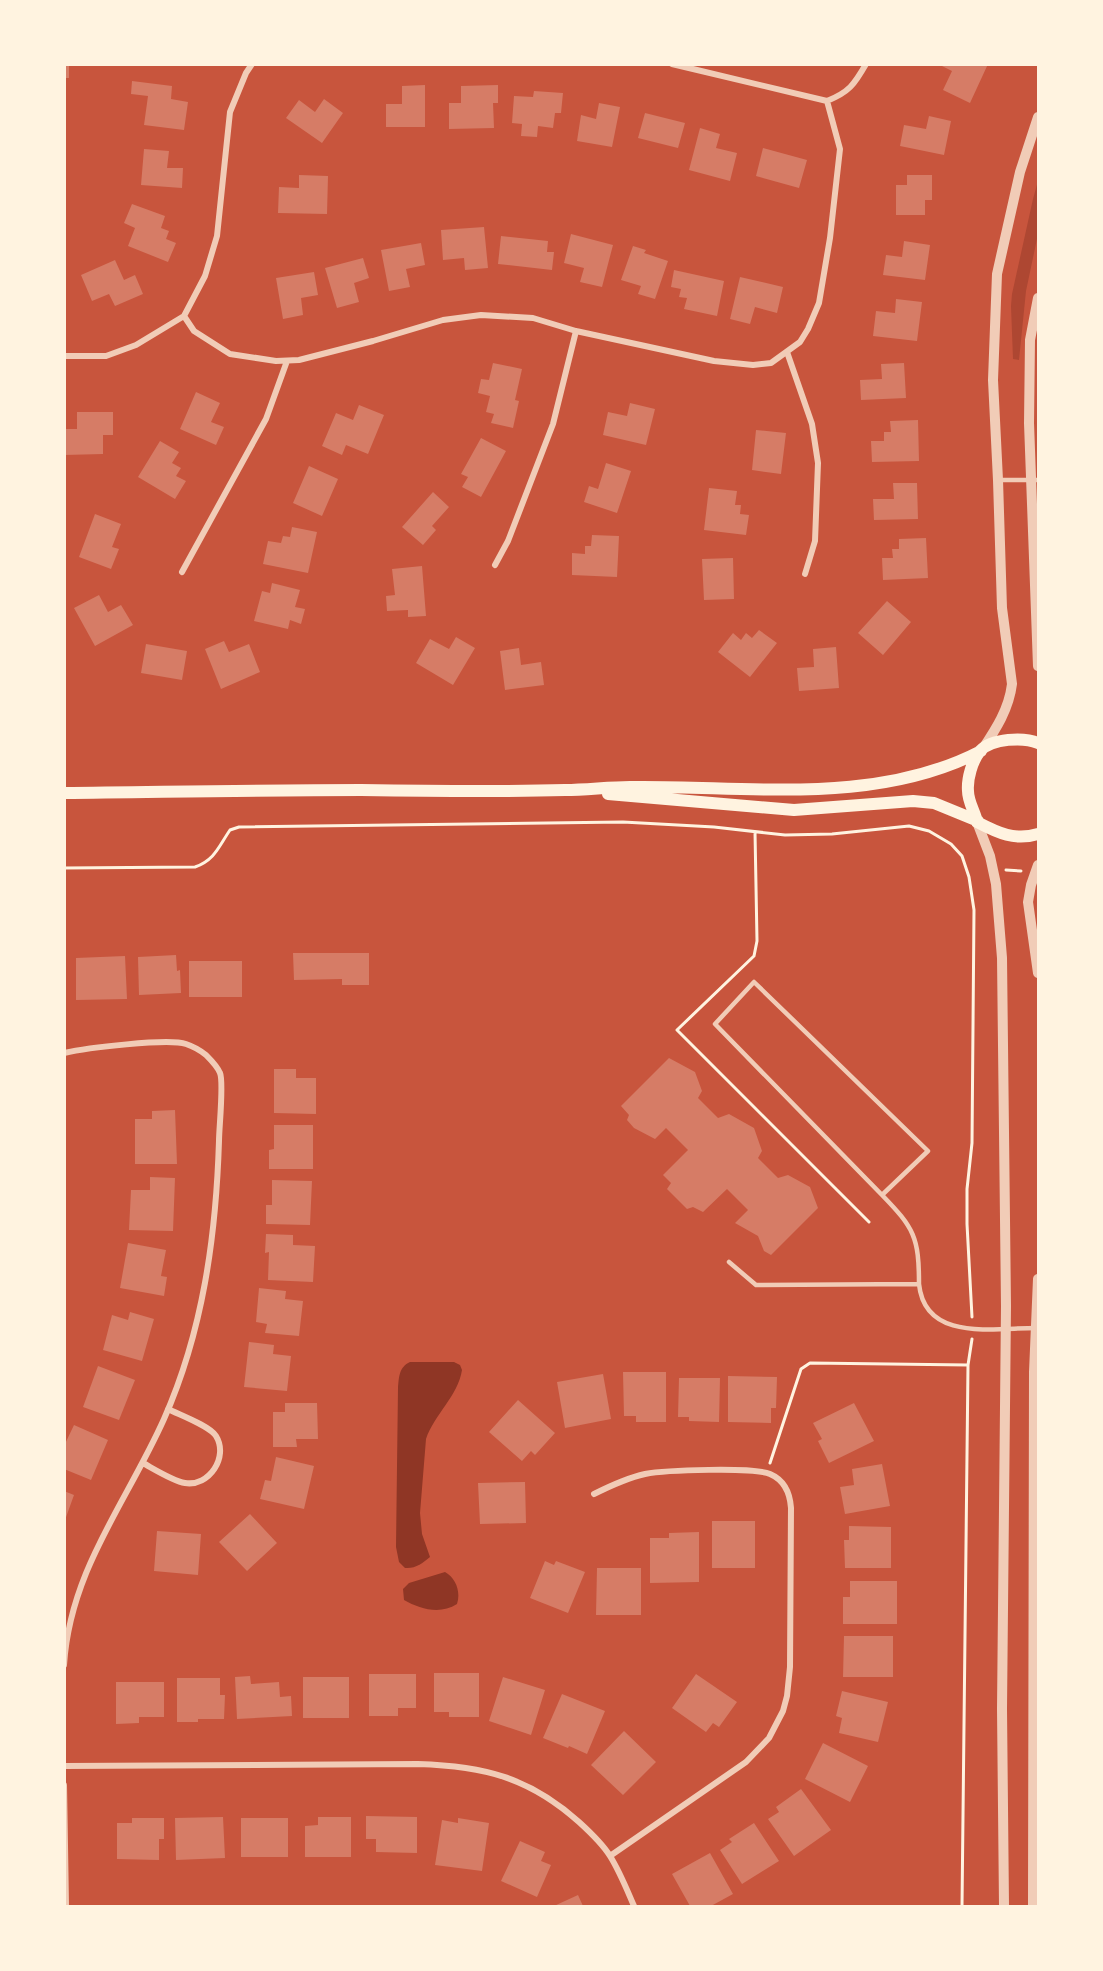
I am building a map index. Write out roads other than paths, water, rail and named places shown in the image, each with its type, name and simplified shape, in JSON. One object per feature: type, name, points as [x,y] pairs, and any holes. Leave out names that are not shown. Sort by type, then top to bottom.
[{"type":"main road","points":[[64,793],[566,790],[629,787],[810,789],[858,785],[924,774],[952,765],[1000,742],[1013,740],[1038,743]]},
{"type":"main road","points":[[977,821],[970,802],[968,784],[981,750]]},
{"type":"main road","points":[[566,790],[794,810],[913,801],[934,803],[1008,836],[1019,838],[1038,834]]},
{"type":"street","points":[[64,356],[106,356],[136,345],[184,316],[205,276],[217,236],[230,111],[252,64]]},
{"type":"street","points":[[672,64],[826,101],[844,94],[858,79],[866,64]]},
{"type":"street","points":[[184,316],[194,331],[230,354],[276,362],[298,360],[443,320],[480,315],[533,318],[576,331],[714,362],[753,365],[771,363],[800,342],[819,303],[830,238],[840,149],[826,101]]},
{"type":"street","points":[[981,750],[1005,712],[1012,684],[1002,608],[993,380],[997,274],[1020,172],[1038,117]]},
{"type":"street","points":[[1038,298],[1030,340],[1038,666]]},
{"type":"street","points":[[495,565],[508,541],[553,424],[576,331]]},
{"type":"street","points":[[787,352],[812,424],[818,463],[815,541],[805,574]]},
{"type":"street","points":[[183,572],[266,418],[287,361]]},
{"type":"street","points":[[977,821],[994,872],[1001,927],[1005,1328],[1002,1709],[1004,1906]]},
{"type":"street","points":[[1038,865],[1030,885],[1028,902],[1038,973]]},
{"type":"street","points":[[64,1053],[148,1043],[185,1043],[206,1054],[221,1074],[218,1193],[209,1266],[190,1348],[168,1409],[143,1463],[82,1580],[69,1623],[64,1665]]},
{"type":"street","points":[[1033,1906],[1038,1279]]},
{"type":"street","points":[[143,1463],[186,1483],[205,1479],[216,1468],[220,1450],[216,1436],[207,1428],[168,1409]]},
{"type":"street","points":[[594,1494],[629,1479],[654,1472],[749,1470],[766,1473],[778,1479],[787,1490],[791,1508],[788,1689],[783,1711],[769,1738],[746,1762],[610,1856]]},
{"type":"street","points":[[64,1766],[418,1764],[475,1768],[517,1781],[546,1797],[571,1815],[610,1856],[634,1906]]},
{"type":"street","points":[[64,1785],[66,1906]]},
{"type":"lane","points":[[998,480],[1035,480]]},
{"type":"lane","points":[[882,1195],[928,1151],[754,982],[716,1024],[906,1221],[915,1237],[919,1253],[919,1284],[923,1302],[933,1316],[952,1326],[1036,1328]]},
{"type":"lane","points":[[729,1262],[756,1285],[919,1284]]}]
